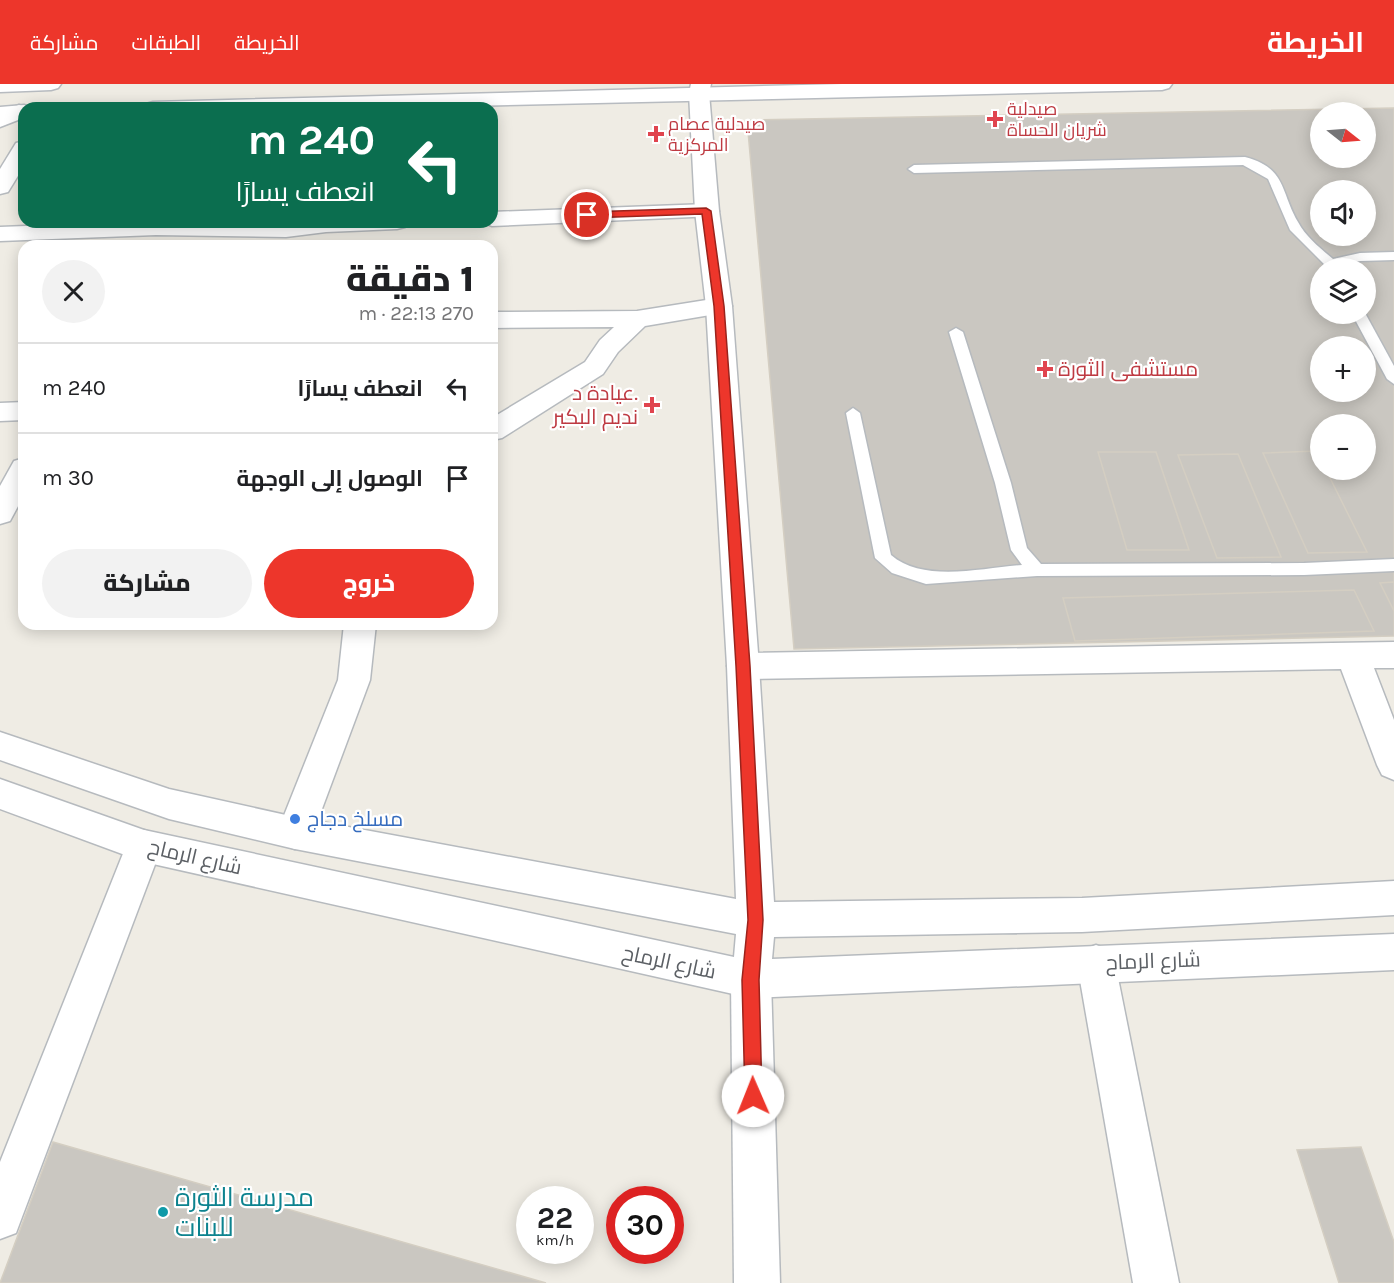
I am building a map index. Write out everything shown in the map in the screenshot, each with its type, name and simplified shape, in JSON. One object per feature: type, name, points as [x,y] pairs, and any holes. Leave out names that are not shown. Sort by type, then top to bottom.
[{"type":"street","points":[[21,102],[29,84]]},
{"type":"street","points":[[0,86],[51,84]]},
{"type":"street","points":[[341,102],[700,88],[1162,84]]},
{"type":"street","points":[[700,88],[706,211],[719,306],[743,666],[756,920],[750,980],[757,1283]]},
{"type":"street","points":[[0,121],[17,112]]},
{"type":"street","points":[[0,187],[18,158]]},
{"type":"street","points":[[498,219],[706,211]]},
{"type":"street","points":[[0,234],[154,232],[282,238],[327,235],[365,228]]},
{"type":"street","points":[[498,320],[637,319],[719,306]]},
{"type":"street","points":[[498,427],[594,368],[609,346],[637,319]]},
{"type":"street","points":[[0,412],[18,411]]},
{"type":"street","points":[[0,513],[18,479]]},
{"type":"street","points":[[295,833],[354,680],[359,630]]},
{"type":"street","points":[[743,666],[1394,655]]},
{"type":"street","points":[[1353,656],[1394,765]]},
{"type":"street","points":[[0,746],[169,804],[295,833],[756,920],[1082,915],[1394,898]]},
{"type":"street","name":"شارع الرماح","points":[[0,794],[144,846],[750,980],[1096,963],[1394,952]]},
{"type":"street","points":[[0,1217],[144,846]]},
{"type":"street","points":[[1096,963],[1156,1283]]},
{"type":"lane","points":[[914,169],[1245,161],[1267,169],[1280,188],[1288,216],[1308,247],[1322,258]]},
{"type":"lane","points":[[1357,258],[1394,256]]},
{"type":"lane","points":[[1364,324],[1394,379]]},
{"type":"lane","points":[[956,332],[1003,483],[1019,550],[1038,570]]},
{"type":"lane","points":[[854,413],[883,558],[895,569],[926,578],[1038,570],[1304,569],[1394,565]]},
{"type":"building","name":"مستشفى الثورة","points":[[1376,108],[1394,108],[1394,636],[794,649],[747,120],[1310,110],[1310,168],[1376,168]]},
{"type":"building","points":[[1310,451],[1310,480],[1331,480],[1367,552],[1308,553],[1263,453]]},
{"type":"building","points":[[1098,452],[1156,452],[1189,550],[1127,550]]},
{"type":"building","points":[[1238,454],[1281,557],[1217,558],[1178,455]]},
{"type":"building","points":[[1394,582],[1394,611],[1380,583]]},
{"type":"building","points":[[1354,590],[1374,631],[1075,641],[1063,598]]},
{"type":"building","name":"مدرسة الثورة للبنات","points":[[53,1142],[546,1283],[0,1283]]},
{"type":"building","points":[[1361,1147],[1394,1242],[1394,1283],[1339,1283],[1297,1150]]},
{"type":"place","name":"صيدلية شريان الحساة","points":[[995,119]]},
{"type":"place","name":"صيدلية عصام المركزية","points":[[656,134]]},
{"type":"place","name":"مستشفى الثورة","points":[[1045,369]]},
{"type":"place","name":"عيادة د. نديم البكير","points":[[652,405]]},
{"type":"place","name":"مسلخ دجاج","points":[[295,819]]},
{"type":"place","name":"مدرسة الثورة للبنات","points":[[163,1212]]},
{"type":"route","points":[[587,215],[706,211],[719,306],[743,666],[756,920],[750,980],[753,1096]]}]
